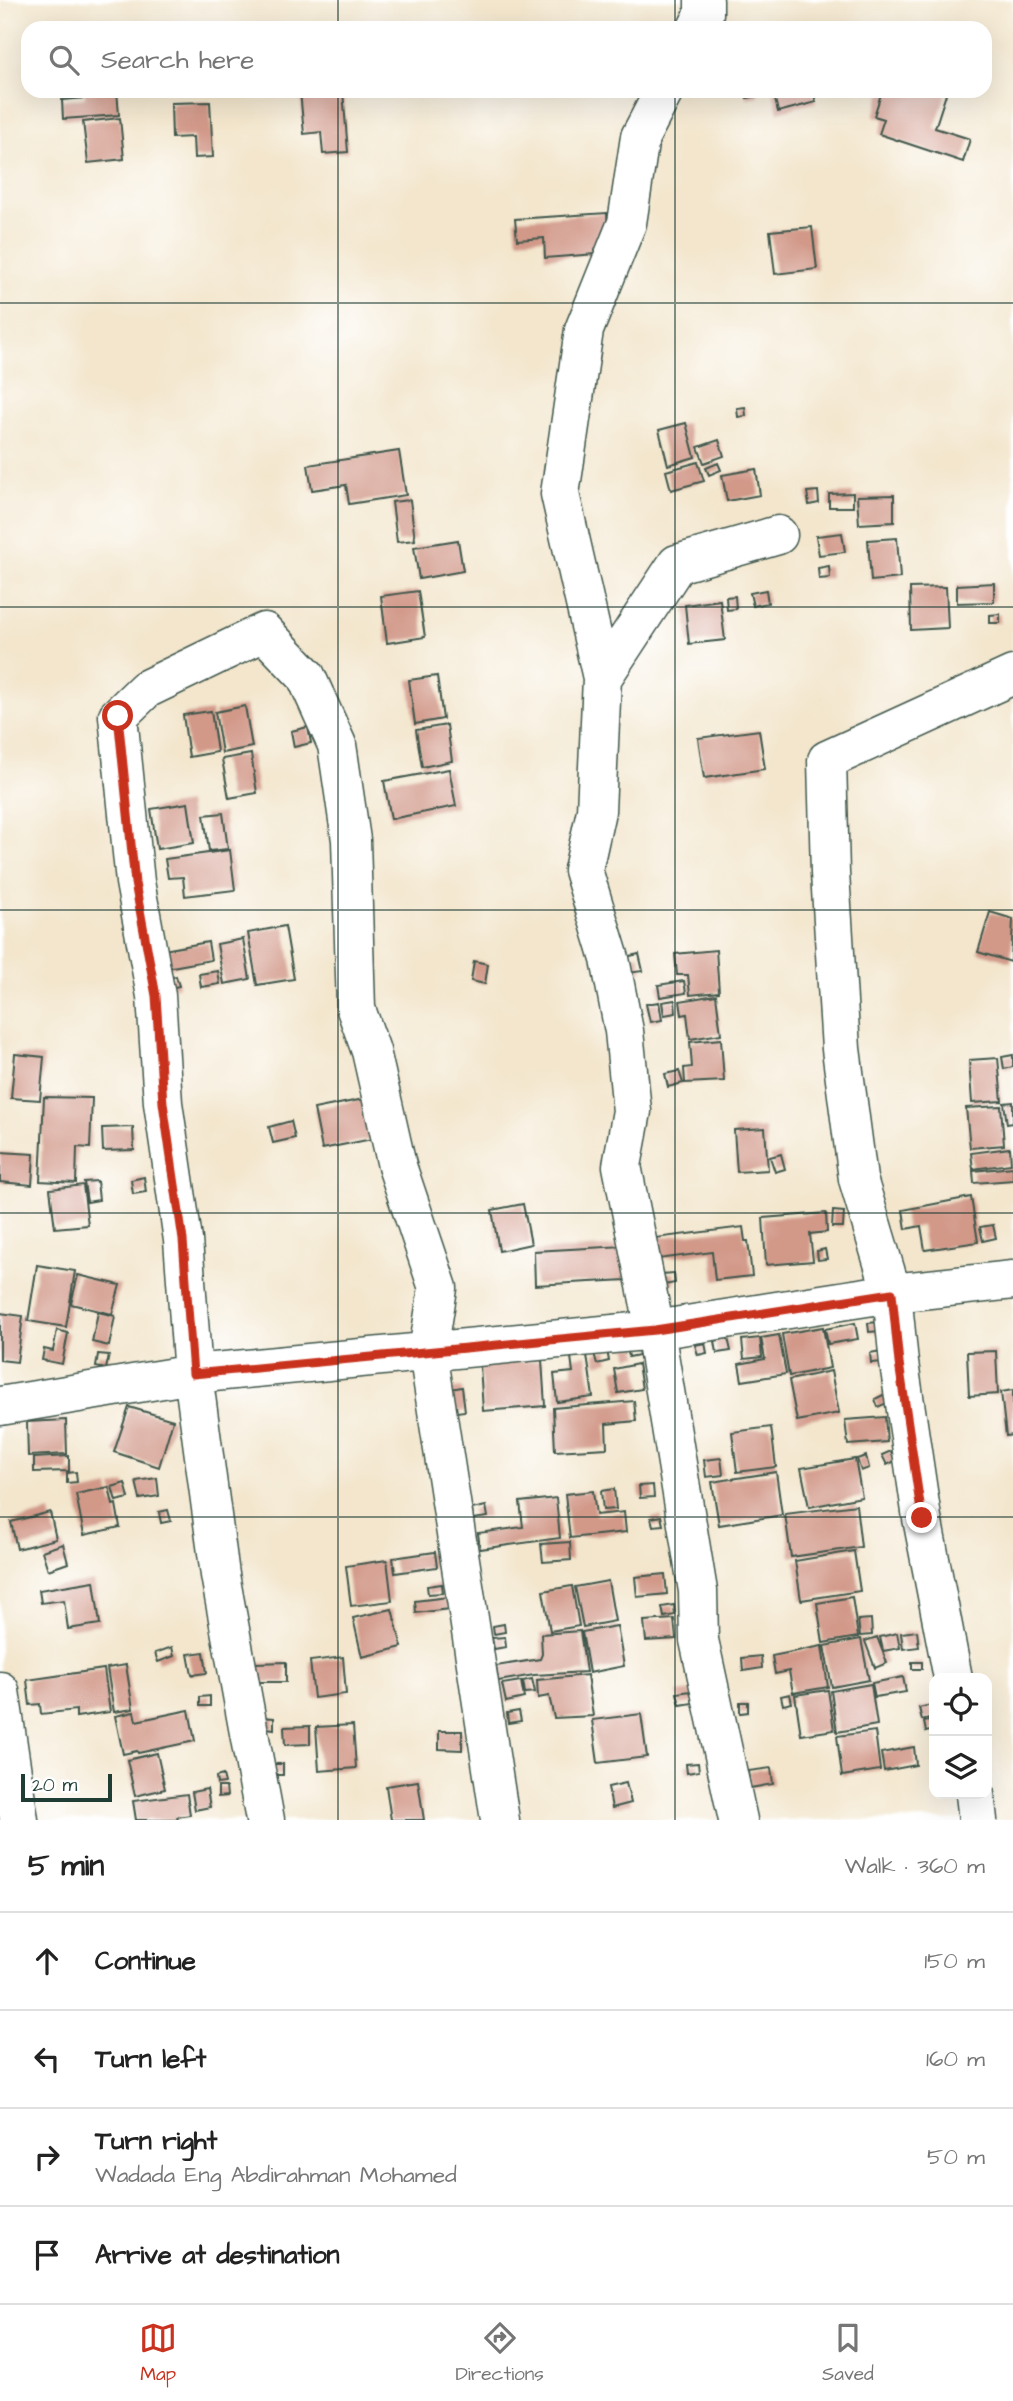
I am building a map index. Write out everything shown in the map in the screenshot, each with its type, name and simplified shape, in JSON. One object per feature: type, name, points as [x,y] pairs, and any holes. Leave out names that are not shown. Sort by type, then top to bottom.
[{"type":"street","points":[[701,21],[704,15],[704,0]]},
{"type":"street","points":[[660,98],[640,137],[627,223],[584,330],[560,494],[602,678],[596,811],[583,870],[610,959],[624,1031],[632,1111],[622,1166],[655,1330],[698,1591],[699,1640],[738,1820]]},
{"type":"street","points":[[602,678],[677,564],[778,536]]},
{"type":"street","points":[[265,1820],[220,1575],[193,1374],[183,1240],[163,1103],[156,996],[135,883],[118,716],[146,689],[264,632],[306,676],[337,745],[351,840],[356,1009],[371,1051],[397,1166],[438,1288],[428,1352],[500,1820]]},
{"type":"street","points":[[952,1673],[922,1518],[899,1363],[892,1293],[858,1179],[841,1049],[830,873],[827,760],[1013,675]]},
{"type":"street","points":[[0,1406],[193,1374],[655,1330],[892,1293],[1013,1280]]},
{"type":"street","points":[[0,1691],[19,1820]]},
{"type":"street","points":[[976,1799],[978,1820]]},
{"type":"building","points":[[118,98],[119,115],[63,119],[62,100]]},
{"type":"building","points":[[301,98],[344,98],[348,152],[323,154],[321,132],[304,134]]},
{"type":"building","points":[[775,98],[815,98],[816,102],[778,112]]},
{"type":"building","points":[[880,98],[945,98],[935,128],[970,139],[963,162],[879,134],[884,119],[874,116]]},
{"type":"building","points":[[210,102],[213,157],[194,158],[193,137],[172,138],[171,103]]},
{"type":"building","points":[[120,118],[124,159],[88,163],[83,122]]},
{"type":"building","points":[[607,213],[609,253],[545,258],[544,238],[517,240],[515,219]]},
{"type":"building","points":[[812,227],[817,269],[775,274],[770,231]]},
{"type":"building","points":[[745,407],[746,416],[738,417],[737,408]]},
{"type":"building","points":[[686,423],[695,457],[668,465],[659,430]]},
{"type":"building","points":[[719,440],[724,456],[704,463],[698,447]]},
{"type":"building","points":[[399,451],[406,495],[349,504],[346,485],[312,490],[308,465]]},
{"type":"building","points":[[698,462],[704,481],[671,490],[666,471]]},
{"type":"building","points":[[718,463],[721,470],[709,475],[706,468]]},
{"type":"building","points":[[756,469],[760,495],[727,501],[722,475]]},
{"type":"building","points":[[818,491],[819,503],[809,505],[807,492]]},
{"type":"building","points":[[853,493],[853,507],[829,507],[829,494]]},
{"type":"building","points":[[894,495],[894,522],[859,524],[857,496]]},
{"type":"building","points":[[410,500],[415,540],[397,542],[392,502]]},
{"type":"building","points":[[842,533],[845,552],[819,555],[816,536]]},
{"type":"building","points":[[897,538],[900,578],[871,581],[868,540]]},
{"type":"building","points":[[458,540],[463,571],[419,579],[414,547]]},
{"type":"building","points":[[829,566],[830,578],[819,579],[818,568]]},
{"type":"building","points":[[994,583],[994,602],[957,603],[957,585]]},
{"type":"building","points":[[946,587],[948,628],[911,630],[910,588]]},
{"type":"building","points":[[766,590],[768,603],[753,606],[750,593]]},
{"type":"building","points":[[418,591],[425,637],[387,643],[381,596]]},
{"type":"building","points":[[735,596],[736,609],[727,610],[726,597]]},
{"type":"building","points":[[720,600],[725,640],[689,644],[685,605]]},
{"type":"building","points":[[1000,614],[1000,623],[990,623],[990,615]]},
{"type":"building","points":[[437,676],[443,719],[415,724],[409,680]]},
{"type":"building","points":[[245,706],[252,747],[222,753],[215,712]]},
{"type":"building","points":[[211,711],[217,752],[189,757],[183,715]]},
{"type":"building","points":[[447,725],[452,761],[422,767],[416,730]]},
{"type":"building","points":[[308,727],[311,743],[294,747],[291,731]]},
{"type":"building","points":[[759,730],[765,769],[704,778],[698,738]]},
{"type":"building","points":[[251,754],[257,793],[229,798],[222,759]]},
{"type":"building","points":[[449,769],[456,806],[391,819],[384,781]]},
{"type":"building","points":[[188,803],[194,843],[157,849],[151,809]]},
{"type":"building","points":[[223,813],[228,849],[209,851],[204,815]]},
{"type":"building","points":[[230,850],[235,890],[185,896],[183,877],[168,878],[165,859]]},
{"type":"building","points":[[990,912],[1013,919],[1011,962],[978,952]]},
{"type":"building","points":[[285,926],[294,979],[257,985],[248,933]]},
{"type":"building","points":[[243,939],[250,979],[224,984],[217,944]]},
{"type":"building","points":[[208,942],[211,960],[161,969],[158,951]]},
{"type":"building","points":[[716,950],[719,992],[690,995],[688,975],[677,975],[675,954]]},
{"type":"building","points":[[639,954],[643,971],[628,973],[625,957]]},
{"type":"building","points":[[474,961],[488,964],[485,984],[471,981]]},
{"type":"building","points":[[218,971],[220,984],[201,987],[199,974]]},
{"type":"building","points":[[176,976],[179,986],[170,988],[167,979]]},
{"type":"building","points":[[684,981],[686,993],[660,997],[658,985]]},
{"type":"building","points":[[716,995],[721,1034],[690,1039],[687,1014],[682,1015],[680,1001]]},
{"type":"building","points":[[675,1000],[676,1013],[664,1015],[662,1002]]},
{"type":"building","points":[[659,1002],[662,1020],[650,1022],[646,1004]]},
{"type":"building","points":[[721,1039],[724,1081],[685,1083],[684,1068],[692,1067],[690,1042]]},
{"type":"building","points":[[15,1054],[44,1057],[40,1100],[11,1098]]},
{"type":"building","points":[[1013,1055],[1013,1067],[1004,1069],[1002,1057]]},
{"type":"building","points":[[998,1058],[1002,1101],[972,1103],[969,1060]]},
{"type":"building","points":[[679,1071],[683,1083],[668,1087],[665,1074]]},
{"type":"building","points":[[44,1097],[92,1098],[90,1148],[77,1147],[76,1183],[40,1181]]},
{"type":"building","points":[[364,1099],[372,1139],[322,1149],[314,1109]]},
{"type":"building","points":[[1013,1102],[1013,1123],[1007,1124],[1004,1103]]},
{"type":"building","points":[[1001,1106],[1004,1145],[970,1148],[966,1108]]},
{"type":"building","points":[[291,1121],[295,1138],[273,1143],[269,1127]]},
{"type":"building","points":[[133,1127],[134,1150],[103,1151],[102,1128]]},
{"type":"building","points":[[765,1128],[768,1170],[737,1172],[734,1130]]},
{"type":"building","points":[[1010,1148],[1011,1164],[973,1169],[971,1153]]},
{"type":"building","points":[[0,1152],[34,1154],[32,1185],[0,1182]]},
{"type":"building","points":[[781,1154],[785,1169],[775,1172],[770,1157]]},
{"type":"building","points":[[1013,1167],[1013,1180],[974,1183],[973,1171]]},
{"type":"building","points":[[144,1177],[146,1192],[133,1194],[131,1180]]},
{"type":"building","points":[[97,1181],[99,1200],[87,1202],[84,1182]]},
{"type":"building","points":[[83,1185],[88,1225],[55,1228],[50,1189]]},
{"type":"building","points":[[971,1197],[978,1242],[925,1250],[921,1226],[906,1229],[903,1210]]},
{"type":"building","points":[[523,1204],[531,1244],[499,1251],[492,1210]]},
{"type":"building","points":[[833,1211],[844,1212],[843,1227],[832,1227]]},
{"type":"building","points":[[826,1213],[827,1232],[810,1234],[813,1261],[766,1265],[763,1218]]},
{"type":"building","points":[[993,1225],[996,1238],[983,1241],[980,1227]]},
{"type":"building","points":[[743,1227],[745,1241],[748,1241],[752,1276],[715,1280],[712,1252],[658,1259],[655,1238]]},
{"type":"building","points":[[624,1246],[626,1280],[535,1285],[534,1251]]},
{"type":"building","points":[[825,1249],[827,1259],[818,1260],[817,1251]]},
{"type":"building","points":[[37,1265],[75,1271],[66,1327],[28,1321]]},
{"type":"building","points":[[674,1273],[675,1283],[664,1285],[662,1274]]},
{"type":"building","points":[[78,1275],[120,1285],[112,1314],[71,1304]]},
{"type":"building","points":[[98,1312],[115,1316],[109,1346],[92,1342]]},
{"type":"building","points":[[0,1313],[23,1316],[17,1362],[0,1360]]},
{"type":"building","points":[[879,1322],[880,1331],[869,1332],[868,1323]]},
{"type":"building","points":[[855,1323],[858,1339],[828,1344],[825,1329]]},
{"type":"building","points":[[823,1327],[830,1368],[789,1376],[782,1334]]},
{"type":"building","points":[[57,1330],[68,1333],[62,1364],[42,1360],[44,1349],[53,1351]]},
{"type":"building","points":[[779,1335],[786,1374],[742,1381],[739,1364],[765,1359],[761,1338]]},
{"type":"building","points":[[728,1338],[731,1351],[717,1353],[715,1341]]},
{"type":"building","points":[[760,1338],[762,1357],[744,1359],[742,1340]]},
{"type":"building","points":[[705,1343],[707,1353],[698,1355],[695,1345]]},
{"type":"building","points":[[637,1346],[639,1355],[629,1357],[627,1347]]},
{"type":"building","points":[[607,1350],[609,1361],[597,1364],[594,1353]]},
{"type":"building","points":[[881,1351],[883,1362],[871,1363],[870,1353]]},
{"type":"building","points":[[996,1351],[998,1394],[969,1396],[967,1352]]},
{"type":"building","points":[[98,1354],[109,1355],[106,1369],[96,1367]]},
{"type":"building","points":[[587,1355],[593,1397],[557,1402],[554,1374],[573,1372],[571,1357]]},
{"type":"building","points":[[542,1360],[545,1406],[483,1411],[480,1365]]},
{"type":"building","points":[[638,1364],[642,1389],[618,1393],[614,1369]]},
{"type":"building","points":[[831,1371],[839,1413],[797,1421],[789,1380]]},
{"type":"building","points":[[462,1387],[465,1411],[449,1413],[445,1390]]},
{"type":"building","points":[[1013,1390],[1013,1435],[1006,1436],[1001,1392]]},
{"type":"building","points":[[885,1394],[889,1402],[878,1407],[875,1399]]},
{"type":"building","points":[[634,1401],[636,1421],[606,1424],[607,1448],[555,1451],[553,1408]]},
{"type":"building","points":[[129,1407],[173,1420],[159,1467],[114,1452]]},
{"type":"building","points":[[885,1417],[887,1442],[848,1445],[845,1420]]},
{"type":"building","points":[[66,1420],[67,1454],[28,1456],[27,1422]]},
{"type":"building","points":[[771,1427],[776,1467],[737,1472],[732,1432]]},
{"type":"building","points":[[891,1451],[895,1461],[887,1465],[882,1455]]},
{"type":"building","points":[[69,1456],[69,1471],[34,1472],[34,1458]]},
{"type":"building","points":[[866,1456],[869,1468],[861,1471],[857,1459]]},
{"type":"building","points":[[721,1458],[723,1475],[706,1477],[704,1460]]},
{"type":"building","points":[[855,1459],[862,1497],[809,1507],[801,1468]]},
{"type":"building","points":[[76,1472],[77,1482],[67,1483],[67,1473]]},
{"type":"building","points":[[776,1472],[782,1515],[719,1525],[712,1482]]},
{"type":"building","points":[[157,1478],[159,1496],[140,1499],[136,1481]]},
{"type":"building","points":[[125,1483],[129,1498],[116,1501],[112,1487]]},
{"type":"building","points":[[653,1485],[654,1497],[640,1498],[639,1486]]},
{"type":"building","points":[[109,1487],[113,1505],[116,1504],[120,1527],[84,1535],[76,1494]]},
{"type":"building","points":[[614,1489],[616,1509],[603,1510],[601,1491]]},
{"type":"building","points":[[593,1491],[596,1515],[624,1512],[626,1532],[570,1538],[565,1494]]},
{"type":"building","points":[[556,1498],[560,1538],[480,1549],[478,1533],[523,1527],[520,1502]]},
{"type":"building","points":[[856,1505],[861,1547],[791,1557],[785,1514]]},
{"type":"building","points":[[486,1506],[488,1517],[473,1519],[472,1509]]},
{"type":"building","points":[[168,1510],[171,1521],[161,1523],[159,1512]]},
{"type":"building","points":[[50,1512],[56,1539],[17,1549],[11,1522]]},
{"type":"building","points":[[661,1516],[663,1525],[653,1526],[651,1518]]},
{"type":"building","points":[[570,1542],[571,1560],[543,1562],[541,1544]]},
{"type":"building","points":[[63,1544],[68,1563],[48,1570],[42,1551]]},
{"type":"building","points":[[854,1551],[860,1591],[801,1600],[795,1561]]},
{"type":"building","points":[[435,1552],[437,1567],[395,1573],[393,1558]]},
{"type":"building","points":[[387,1560],[392,1601],[351,1606],[346,1566]]},
{"type":"building","points":[[665,1574],[667,1594],[637,1597],[635,1577]]},
{"type":"building","points":[[94,1581],[100,1624],[68,1629],[64,1600],[41,1603],[39,1590]]},
{"type":"building","points":[[608,1581],[615,1621],[583,1627],[575,1587]]},
{"type":"building","points":[[442,1584],[443,1593],[428,1594],[427,1586]]},
{"type":"building","points":[[572,1586],[579,1626],[550,1631],[543,1591]]},
{"type":"building","points":[[448,1597],[449,1609],[416,1613],[415,1601]]},
{"type":"building","points":[[852,1597],[858,1637],[823,1643],[817,1603]]},
{"type":"building","points":[[674,1605],[675,1615],[664,1617],[662,1607]]},
{"type":"building","points":[[392,1609],[402,1647],[362,1657],[353,1618]]},
{"type":"building","points":[[674,1619],[676,1639],[646,1641],[644,1621]]},
{"type":"building","points":[[871,1619],[872,1635],[860,1636],[858,1620]]},
{"type":"building","points":[[504,1624],[505,1632],[494,1634],[493,1626]]},
{"type":"building","points":[[617,1626],[624,1666],[589,1673],[582,1632]]},
{"type":"building","points":[[580,1631],[586,1672],[534,1675],[498,1681],[496,1666],[540,1659],[541,1634]]},
{"type":"building","points":[[917,1631],[919,1647],[903,1649],[901,1633]]},
{"type":"building","points":[[897,1633],[900,1648],[883,1651],[880,1637]]},
{"type":"building","points":[[505,1637],[506,1647],[494,1649],[492,1638]]},
{"type":"building","points":[[877,1637],[887,1663],[875,1668],[865,1641]]},
{"type":"building","points":[[861,1639],[869,1680],[832,1687],[824,1646]]},
{"type":"building","points":[[822,1646],[828,1687],[793,1693],[789,1671],[775,1674],[772,1656]]},
{"type":"building","points":[[172,1647],[174,1656],[158,1662],[155,1653]]},
{"type":"building","points":[[204,1652],[207,1673],[192,1675],[188,1654]]},
{"type":"building","points":[[761,1656],[762,1668],[743,1671],[742,1658]]},
{"type":"building","points":[[343,1657],[346,1694],[314,1698],[310,1661]]},
{"type":"building","points":[[286,1662],[286,1682],[255,1682],[255,1663]]},
{"type":"building","points":[[912,1662],[922,1662],[922,1669],[912,1669]]},
{"type":"building","points":[[126,1665],[133,1709],[114,1712],[107,1668]]},
{"type":"building","points":[[104,1669],[110,1712],[76,1717],[76,1710],[41,1714],[40,1704],[30,1705],[27,1680]]},
{"type":"building","points":[[587,1675],[593,1716],[554,1718],[549,1696],[538,1698],[537,1680]]},
{"type":"building","points":[[903,1677],[906,1692],[875,1697],[872,1683]]},
{"type":"building","points":[[532,1679],[535,1692],[525,1693],[523,1681]]},
{"type":"building","points":[[521,1681],[524,1698],[506,1702],[502,1684]]},
{"type":"building","points":[[871,1684],[877,1725],[837,1732],[831,1691]]},
{"type":"building","points":[[828,1690],[834,1730],[801,1735],[795,1695]]},
{"type":"building","points":[[691,1691],[693,1703],[680,1705],[677,1693]]},
{"type":"building","points":[[790,1694],[792,1703],[783,1705],[781,1696]]},
{"type":"building","points":[[210,1696],[210,1706],[200,1706],[200,1697]]},
{"type":"building","points":[[740,1702],[748,1702],[748,1712],[740,1713]]},
{"type":"building","points":[[929,1706],[929,1718],[922,1720],[919,1708]]},
{"type":"building","points":[[189,1710],[195,1741],[123,1754],[115,1716],[134,1712],[136,1721]]},
{"type":"building","points":[[519,1711],[521,1721],[508,1723],[507,1713]]},
{"type":"building","points":[[641,1714],[647,1757],[598,1763],[592,1720]]},
{"type":"building","points":[[261,1717],[274,1718],[274,1729],[260,1727]]},
{"type":"building","points":[[929,1721],[929,1731],[926,1732],[924,1722]]},
{"type":"building","points":[[353,1725],[356,1768],[319,1771],[316,1727]]},
{"type":"building","points":[[310,1726],[310,1744],[285,1745],[284,1727]]},
{"type":"building","points":[[439,1731],[462,1731],[462,1750],[439,1749]]},
{"type":"building","points":[[875,1731],[880,1770],[842,1776],[837,1736]]},
{"type":"building","points":[[914,1747],[916,1765],[884,1771],[881,1753]]},
{"type":"building","points":[[157,1753],[165,1789],[135,1796],[127,1760]]},
{"type":"building","points":[[698,1763],[699,1771],[687,1773],[686,1764]]},
{"type":"building","points":[[272,1764],[283,1764],[283,1775],[272,1775]]},
{"type":"building","points":[[771,1768],[773,1784],[750,1788],[748,1771]]},
{"type":"building","points":[[223,1775],[225,1783],[217,1784],[216,1777]]},
{"type":"building","points":[[418,1781],[424,1820],[391,1820],[386,1786]]},
{"type":"building","points":[[626,1783],[631,1803],[612,1808],[608,1787]]},
{"type":"building","points":[[218,1787],[226,1787],[227,1796],[218,1797]]},
{"type":"building","points":[[207,1789],[210,1807],[195,1810],[192,1792]]},
{"type":"building","points":[[187,1794],[190,1815],[177,1817],[178,1820],[136,1820],[133,1801]]},
{"type":"route","points":[[118,716],[135,883],[156,996],[163,1103],[183,1240],[193,1374],[655,1330],[892,1293],[899,1363],[922,1518]]}]
